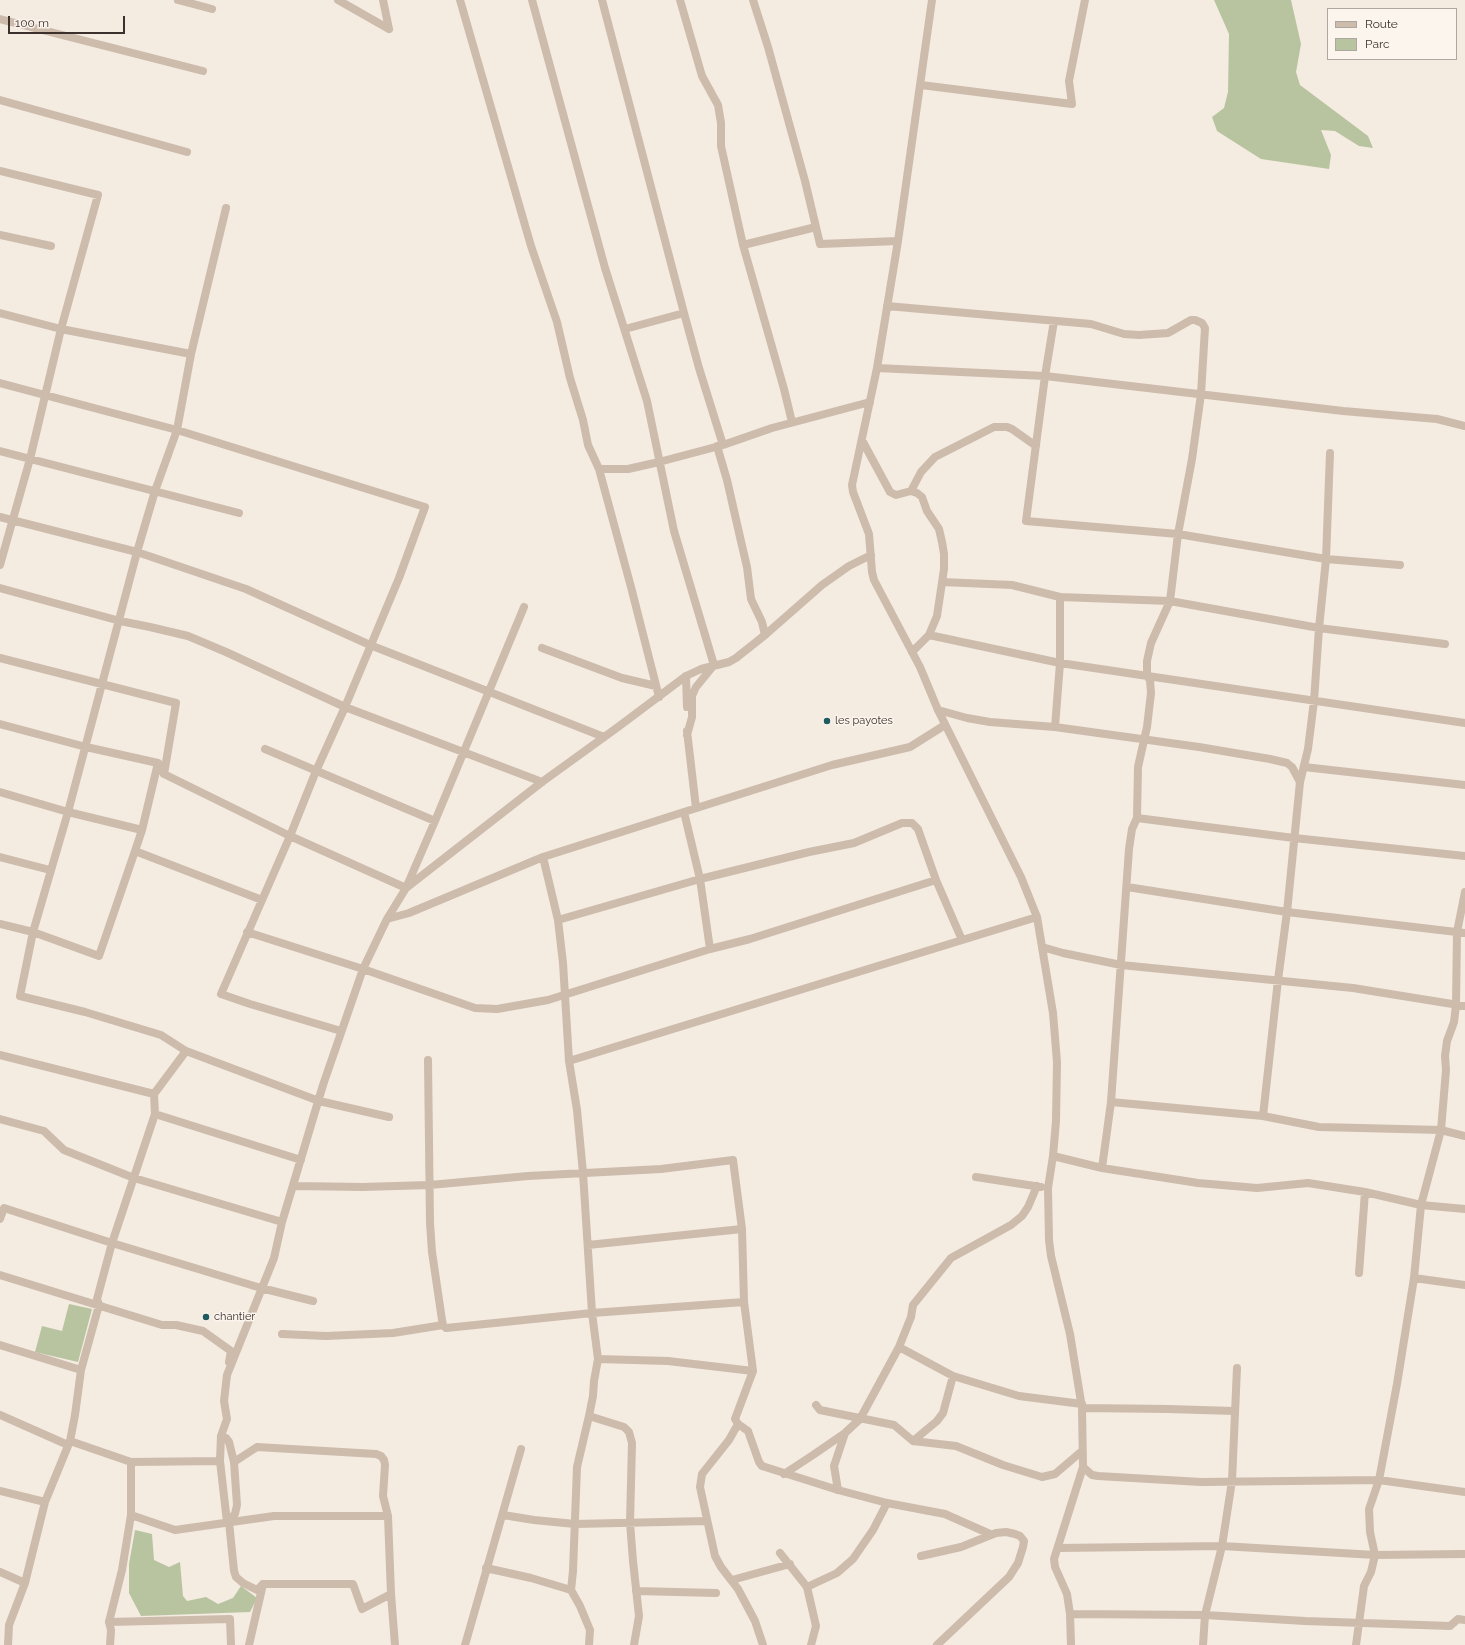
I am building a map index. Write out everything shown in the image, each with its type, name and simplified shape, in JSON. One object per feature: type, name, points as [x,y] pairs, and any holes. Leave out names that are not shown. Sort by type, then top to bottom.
[{"type":"street","points":[[178,0],[212,9]]},
{"type":"street","points":[[338,0],[389,29],[383,0]]},
{"type":"street","points":[[460,0],[531,246],[557,322],[570,378],[583,420],[588,445],[599,469],[659,697]]},
{"type":"street","points":[[532,0],[606,268],[647,400],[674,531],[714,665]]},
{"type":"street","points":[[602,0],[684,314],[720,445],[747,567],[751,599],[762,622],[765,635]]},
{"type":"street","points":[[680,0],[702,76],[718,105],[721,123],[721,146],[743,245],[792,422]]},
{"type":"street","points":[[753,0],[768,47],[805,180],[820,244],[898,241]]},
{"type":"street","points":[[932,0],[898,241],[877,368],[852,485],[853,492],[869,534],[874,580],[912,652],[945,725],[1021,877],[1037,917],[1053,1013],[1057,1062],[1058,1100],[1053,1156],[1048,1188],[1048,1222],[1051,1256],[1070,1334],[1082,1406],[1083,1467],[1054,1559],[1055,1567],[1067,1594],[1070,1614],[1071,1645]]},
{"type":"street","points":[[921,85],[1072,104],[1069,81],[1085,0]]},
{"type":"street","points":[[0,19],[203,72]]},
{"type":"street","points":[[0,100],[187,152]]},
{"type":"street","points":[[0,171],[98,195],[61,329],[14,520],[0,565]]},
{"type":"street","points":[[226,208],[191,354],[177,430],[155,491],[137,552],[120,622],[86,747],[33,932],[20,996],[85,1012],[162,1035],[186,1051],[319,1100],[389,1117]]},
{"type":"street","points":[[743,245],[816,227]]},
{"type":"street","points":[[0,236],[51,246]]},
{"type":"street","points":[[887,306],[1091,324],[1120,333],[1139,336],[1168,333],[1191,320],[1199,321],[1205,328],[1201,394],[1192,459],[1178,534],[1170,601],[1151,643],[1147,661],[1151,693],[1147,727],[1138,767],[1137,818],[1132,829],[1129,849],[1122,965],[1111,1102],[1102,1168]]},
{"type":"street","points":[[0,313],[61,329],[191,354]]},
{"type":"street","points":[[624,329],[684,314]]},
{"type":"street","points":[[1054,321],[1045,376],[1026,521],[1178,534],[1326,559],[1400,565]]},
{"type":"street","points":[[877,368],[1045,376],[1343,411],[1438,419],[1465,426]]},
{"type":"street","points":[[0,383],[177,430],[426,507],[399,578],[370,644],[345,707],[316,771],[290,836],[221,994],[341,1031]]},
{"type":"street","points":[[599,469],[628,469],[659,462],[720,445],[792,422],[870,402]]},
{"type":"street","points":[[911,491],[921,472],[935,457],[994,428],[1012,429],[1036,446]]},
{"type":"street","points":[[862,442],[890,492],[896,495],[911,491],[917,493],[922,497],[927,511],[939,529],[944,554],[937,616],[929,635],[912,652]]},
{"type":"street","points":[[0,451],[239,513]]},
{"type":"street","points":[[1263,1116],[1287,912],[1300,782],[1308,749],[1314,701],[1326,559],[1330,453]]},
{"type":"street","points":[[0,517],[137,552],[246,589],[370,644],[604,737]]},
{"type":"street","points":[[406,888],[542,782],[686,676],[714,665],[729,662],[765,635],[822,585],[849,566],[872,555]]},
{"type":"street","points":[[942,582],[1012,584],[1060,597],[1170,601],[1319,628],[1445,644]]},
{"type":"street","points":[[0,588],[120,622],[188,636],[345,707],[542,782]]},
{"type":"street","points":[[1055,727],[1060,663],[1060,597]]},
{"type":"street","points":[[227,1375],[274,1258],[282,1222],[319,1100],[363,969],[388,919],[406,888],[524,606]]},
{"type":"street","points":[[929,635],[1060,663],[1465,723]]},
{"type":"street","points":[[542,648],[622,678],[656,686]]},
{"type":"street","points":[[0,658],[176,703],[164,774]]},
{"type":"street","points":[[688,735],[692,717],[692,696],[696,688],[714,665]]},
{"type":"street","points":[[686,676],[688,735],[696,808]]},
{"type":"street","points":[[938,710],[967,718],[990,722],[1055,727],[1199,747],[1281,761],[1292,767],[1300,782]]},
{"type":"street","points":[[0,724],[86,747],[158,763],[164,774],[290,836],[406,888]]},
{"type":"street","points":[[388,919],[409,913],[543,857],[832,765],[910,747],[945,725]]},
{"type":"street","points":[[265,749],[435,821]]},
{"type":"street","points":[[0,924],[33,932],[99,956],[142,830],[158,763]]},
{"type":"street","points":[[1304,767],[1465,785]]},
{"type":"street","points":[[0,792],[68,812],[142,830]]},
{"type":"street","points":[[684,812],[700,879],[710,949]]},
{"type":"street","points":[[1137,818],[1294,838],[1465,856]]},
{"type":"street","points":[[558,920],[700,879],[809,852],[854,843],[902,823],[912,823],[918,829],[936,880],[962,940]]},
{"type":"street","points":[[135,851],[262,900]]},
{"type":"street","points":[[0,857],[50,870]]},
{"type":"street","points":[[543,857],[558,920],[566,994],[569,1061],[577,1110],[583,1173],[592,1313],[598,1359],[589,1416],[577,1467],[571,1590],[580,1606],[590,1630],[589,1645]]},
{"type":"street","points":[[247,932],[363,969],[475,1008],[496,1009],[548,1000],[710,949],[750,939],[936,880]]},
{"type":"street","points":[[1127,887],[1287,912],[1461,933]]},
{"type":"street","points":[[1356,1645],[1364,1586],[1371,1572],[1375,1555],[1370,1532],[1369,1509],[1379,1480],[1397,1384],[1414,1278],[1421,1205],[1441,1130],[1446,1070],[1445,1056],[1447,1041],[1454,1022],[1456,1006],[1465,892]]},
{"type":"street","points":[[569,1061],[1037,917]]},
{"type":"street","points":[[1042,948],[1122,965],[1353,988],[1456,1006],[1465,1006]]},
{"type":"street","points":[[8,1645],[9,1625],[25,1583],[45,1502],[69,1443],[75,1415],[81,1370],[99,1305],[97,1299],[112,1243],[155,1114],[154,1094],[186,1051]]},
{"type":"street","points":[[0,1055],[154,1094]]},
{"type":"street","points":[[428,1060],[430,1224],[432,1252],[443,1325]]},
{"type":"street","points":[[1111,1102],[1263,1116],[1319,1127],[1441,1130],[1465,1136]]},
{"type":"street","points":[[155,1114],[301,1160]]},
{"type":"street","points":[[0,1119],[44,1131],[64,1150],[134,1178],[282,1222]]},
{"type":"street","points":[[1053,1156],[1102,1168],[1206,1184],[1257,1188],[1308,1183],[1365,1192],[1421,1205],[1465,1209]]},
{"type":"street","points":[[293,1186],[362,1187],[430,1185],[583,1173],[661,1169],[733,1160],[742,1229],[744,1302],[753,1371],[735,1419],[738,1424],[748,1431],[759,1462],[762,1466],[784,1474],[838,1490],[886,1503],[945,1514],[990,1534]]},
{"type":"street","points":[[976,1177],[1048,1188]]},
{"type":"street","points":[[784,1474],[845,1433],[860,1418],[899,1347],[911,1317],[913,1305],[951,1258],[1011,1225],[1022,1216],[1028,1207],[1037,1186]]},
{"type":"street","points":[[1359,1273],[1365,1192]]},
{"type":"street","points":[[0,1219],[4,1208],[112,1243],[261,1288],[313,1301]]},
{"type":"street","points":[[588,1245],[742,1229]]},
{"type":"street","points":[[0,1275],[162,1325],[176,1325],[203,1331],[231,1351],[224,1401],[227,1419],[221,1436],[220,1461],[232,1560],[236,1577],[243,1584],[257,1590],[263,1584],[353,1584],[362,1609],[391,1594]]},
{"type":"street","points":[[1414,1278],[1465,1285]]},
{"type":"street","points":[[282,1334],[326,1336],[393,1334],[443,1325],[446,1328],[451,1329],[592,1313],[744,1302]]},
{"type":"street","points":[[0,1345],[81,1370]]},
{"type":"street","points":[[899,1347],[953,1376],[1019,1396],[1082,1406],[1234,1411]]},
{"type":"street","points":[[598,1359],[668,1361],[753,1371]]},
{"type":"street","points":[[1203,1645],[1205,1615],[1222,1546],[1232,1481],[1237,1368]]},
{"type":"street","points":[[912,1441],[937,1421],[943,1413],[953,1376]]},
{"type":"street","points":[[816,1405],[820,1410],[894,1425],[912,1441],[956,1446],[1003,1465],[1042,1477],[1055,1474],[1082,1451]]},
{"type":"street","points":[[0,1415],[69,1443],[130,1462],[220,1461]]},
{"type":"street","points":[[589,1416],[624,1427],[629,1432],[632,1443],[630,1523],[638,1616],[634,1645]]},
{"type":"street","points":[[738,1424],[730,1440],[702,1474],[700,1487],[715,1556],[721,1567],[738,1589],[755,1621],[763,1645]]},
{"type":"street","points":[[838,1490],[834,1466],[845,1433]]},
{"type":"street","points":[[221,1436],[230,1442],[234,1462],[237,1510],[228,1522]]},
{"type":"street","points":[[234,1462],[257,1447],[376,1454],[381,1456],[384,1460],[383,1496],[388,1516],[391,1594],[395,1645]]},
{"type":"street","points":[[465,1645],[486,1568],[522,1449]]},
{"type":"street","points":[[110,1645],[111,1630],[109,1622],[122,1570],[131,1515],[130,1462]]},
{"type":"street","points":[[1083,1467],[1092,1475],[1098,1476],[1201,1482],[1379,1480],[1465,1492]]},
{"type":"street","points":[[0,1492],[45,1502]]},
{"type":"street","points":[[807,1587],[837,1573],[853,1559],[873,1530],[886,1503]]},
{"type":"street","points":[[131,1515],[175,1530],[274,1516],[388,1516]]},
{"type":"street","points":[[502,1515],[575,1524],[707,1521]]},
{"type":"street","points":[[921,1556],[961,1547],[990,1534],[1006,1532],[1020,1536],[1024,1541],[1018,1563],[1009,1577],[937,1645]]},
{"type":"street","points":[[1058,1548],[1222,1546],[1375,1555],[1465,1554]]},
{"type":"street","points":[[780,1553],[807,1587],[816,1626],[811,1645]]},
{"type":"street","points":[[732,1580],[790,1564]]},
{"type":"street","points":[[486,1568],[531,1578],[571,1590]]},
{"type":"street","points":[[0,1572],[25,1583]]},
{"type":"street","points":[[249,1645],[263,1584]]},
{"type":"street","points":[[636,1591],[716,1593]]},
{"type":"street","points":[[1070,1614],[1205,1615],[1359,1624],[1450,1626],[1458,1620],[1465,1620]]},
{"type":"street","points":[[109,1622],[230,1619],[231,1645]]},
{"type":"green space","points":[[1214,0],[1291,0],[1301,44],[1296,72],[1300,85],[1368,136],[1373,148],[1359,146],[1335,131],[1321,130],[1331,155],[1329,169],[1261,159],[1217,131],[1212,117],[1224,108],[1228,92],[1229,34]]},
{"type":"green space","points":[[69,1304],[92,1309],[78,1362],[35,1352],[42,1326],[62,1331]]},
{"type":"green space","points":[[135,1530],[152,1534],[154,1560],[169,1567],[180,1562],[183,1596],[187,1601],[206,1597],[218,1604],[233,1598],[241,1586],[257,1598],[250,1612],[141,1616],[129,1593],[129,1564]]},
{"type":"place","name":"les payotes","points":[[827,721]]},
{"type":"place","name":"chantier","points":[[206,1317]]}]
